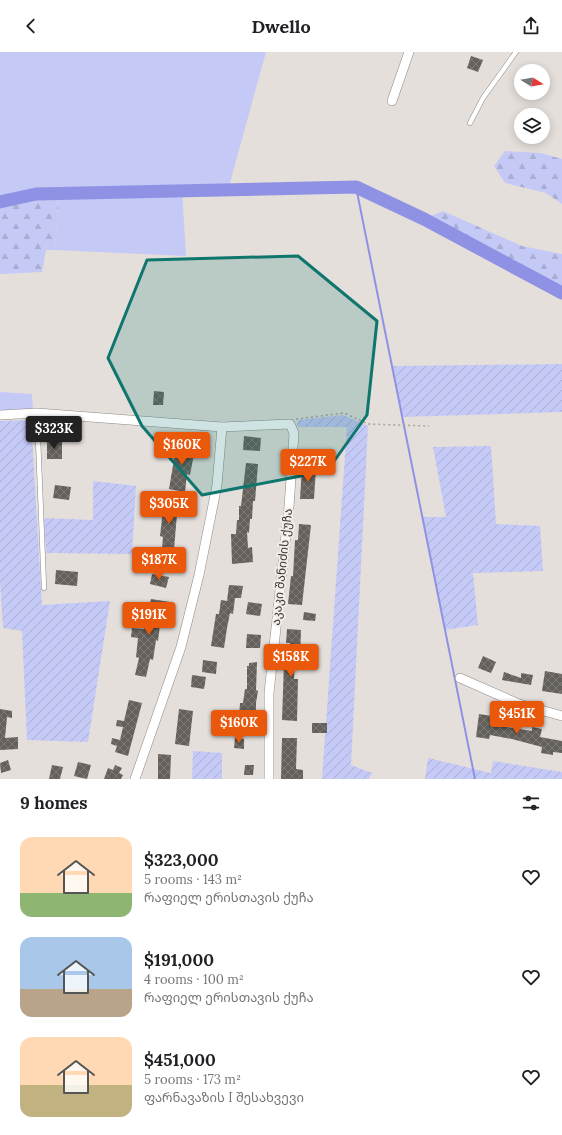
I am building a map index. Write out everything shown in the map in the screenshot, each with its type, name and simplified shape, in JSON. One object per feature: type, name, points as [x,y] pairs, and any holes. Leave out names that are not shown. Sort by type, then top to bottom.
[{"type":"street","points":[[392,101],[408,52]]},
{"type":"street","points":[[0,415],[37,414],[222,427],[290,424]]},
{"type":"street","name":"აკაკი შანიძის ქუჩა","points":[[269,779],[269,693],[289,507],[294,433],[290,424]]},
{"type":"street","points":[[135,779],[183,640],[217,485],[222,427]]},
{"type":"street","points":[[460,678],[519,704],[562,716]]},
{"type":"lane","points":[[470,123],[483,98],[516,52]]},
{"type":"lane","points":[[37,414],[44,588]]},
{"type":"path","points":[[290,424],[298,418],[344,413],[368,424],[428,426]]},
{"type":"highlighted area","points":[[298,256],[377,321],[367,415],[327,471],[202,495],[142,426],[108,358],[147,260]]},
{"type":"green space","points":[[0,52],[266,52],[228,190],[182,191],[186,256],[55,250],[59,193],[36,194],[0,202]]},
{"type":"green space","points":[[505,151],[541,153],[562,159],[562,204],[546,193],[505,183],[494,166]]},
{"type":"green space","points":[[59,193],[55,250],[46,250],[42,272],[0,274],[0,202],[36,194]]},
{"type":"green space","points":[[443,211],[522,246],[562,254],[562,293],[424,219]]},
{"type":"green space","points":[[562,364],[562,412],[402,417],[392,366]]},
{"type":"green space","points":[[0,392],[32,394],[33,409],[0,411]]},
{"type":"green space","points":[[343,415],[368,426],[351,765],[372,773],[369,779],[322,779],[347,427],[297,427],[298,420]]},
{"type":"green space","points":[[31,420],[42,605],[110,601],[88,742],[27,740],[22,631],[3,628],[0,583],[0,421]]},
{"type":"green space","points":[[491,446],[496,524],[540,526],[543,571],[473,573],[478,625],[445,630],[422,517],[446,517],[433,447]]},
{"type":"green space","points":[[93,481],[136,486],[132,554],[46,553],[44,518],[93,520]]},
{"type":"green space","points":[[193,751],[222,753],[222,779],[192,779]]},
{"type":"green space","points":[[428,758],[491,773],[493,761],[562,772],[562,779],[425,779]]},
{"type":"building","points":[[471,56],[483,60],[478,72],[467,68]]},
{"type":"building","points":[[154,391],[164,392],[163,405],[153,405]]},
{"type":"building","points":[[244,436],[261,438],[260,451],[243,450]]},
{"type":"building","points":[[47,441],[62,441],[62,459],[47,459]]},
{"type":"building","points":[[177,442],[196,444],[190,475],[187,474],[185,492],[169,489]]},
{"type":"building","points":[[246,463],[258,464],[255,501],[253,501],[252,519],[250,519],[249,533],[247,532],[248,548],[252,547],[253,562],[232,564],[231,534],[236,534],[237,520],[239,520],[239,506],[241,506]]},
{"type":"building","points":[[302,467],[316,468],[314,499],[300,499]]},
{"type":"building","points":[[55,485],[71,487],[69,500],[53,498]]},
{"type":"building","points":[[164,501],[178,503],[174,549],[162,548],[163,537],[160,536]]},
{"type":"building","points":[[299,524],[311,525],[302,605],[288,604],[291,576],[293,576],[295,540],[298,540]]},
{"type":"building","points":[[56,570],[78,572],[77,586],[55,584]]},
{"type":"building","points":[[152,574],[169,577],[166,588],[150,584]]},
{"type":"building","points":[[229,585],[243,586],[241,598],[235,598],[233,614],[230,613],[224,648],[211,646],[216,614],[219,614],[221,600],[227,601]]},
{"type":"building","points":[[151,599],[170,602],[169,610],[162,609],[158,641],[156,640],[153,660],[150,659],[146,677],[135,675],[139,658],[136,657],[138,638],[131,637],[132,628],[144,629]]},
{"type":"building","points":[[248,602],[262,604],[260,616],[246,614]]},
{"type":"building","points":[[304,612],[316,614],[315,621],[303,620]]},
{"type":"building","points":[[287,629],[301,630],[300,657],[295,656],[294,679],[298,679],[297,721],[282,720],[284,663],[289,664],[290,643],[286,643]]},
{"type":"building","points":[[247,634],[261,635],[260,648],[246,648]]},
{"type":"building","points":[[483,656],[496,662],[491,673],[478,668]]},
{"type":"building","points":[[203,660],[217,662],[216,674],[202,672]]},
{"type":"building","points":[[257,662],[256,690],[258,691],[256,703],[256,730],[242,729],[242,717],[239,717],[240,703],[243,703],[245,689],[247,689],[247,666],[249,666],[249,663]]},
{"type":"building","points":[[545,671],[562,674],[562,694],[542,691]]},
{"type":"building","points":[[504,672],[521,678],[521,673],[533,675],[531,685],[502,680]]},
{"type":"building","points":[[192,675],[206,677],[204,689],[191,687]]},
{"type":"building","points":[[129,700],[142,703],[128,756],[115,752],[117,746],[111,744],[112,738],[120,740],[123,727],[116,726],[117,720],[124,721]]},
{"type":"building","points":[[0,709],[12,711],[12,718],[7,717],[5,738],[18,737],[18,749],[0,750]]},
{"type":"building","points":[[179,709],[193,711],[189,746],[175,744]]},
{"type":"building","points":[[479,714],[492,716],[491,722],[507,724],[507,727],[532,731],[532,727],[542,729],[540,737],[562,741],[562,753],[553,752],[553,755],[541,753],[542,747],[512,739],[490,735],[489,739],[476,737]]},
{"type":"building","points":[[312,723],[327,723],[327,733],[312,733]]},
{"type":"building","points":[[235,738],[244,739],[244,749],[234,748]]},
{"type":"building","points":[[282,738],[297,738],[296,769],[303,770],[303,779],[281,779]]},
{"type":"building","points":[[158,754],[171,755],[170,779],[158,779]]},
{"type":"building","points":[[8,760],[11,770],[1,773],[0,763]]},
{"type":"building","points":[[78,762],[91,765],[87,779],[74,776]]},
{"type":"building","points":[[52,765],[63,767],[60,779],[49,779]]},
{"type":"building","points":[[115,765],[122,768],[119,773],[123,775],[121,779],[104,779],[108,768],[113,770]]},
{"type":"building","points":[[245,765],[254,765],[253,775],[244,775]]},
{"type":"waterway","points":[[356,187],[475,779]]},
{"type":"waterway","points":[[0,202],[36,194],[356,187],[424,219],[562,293]]}]
